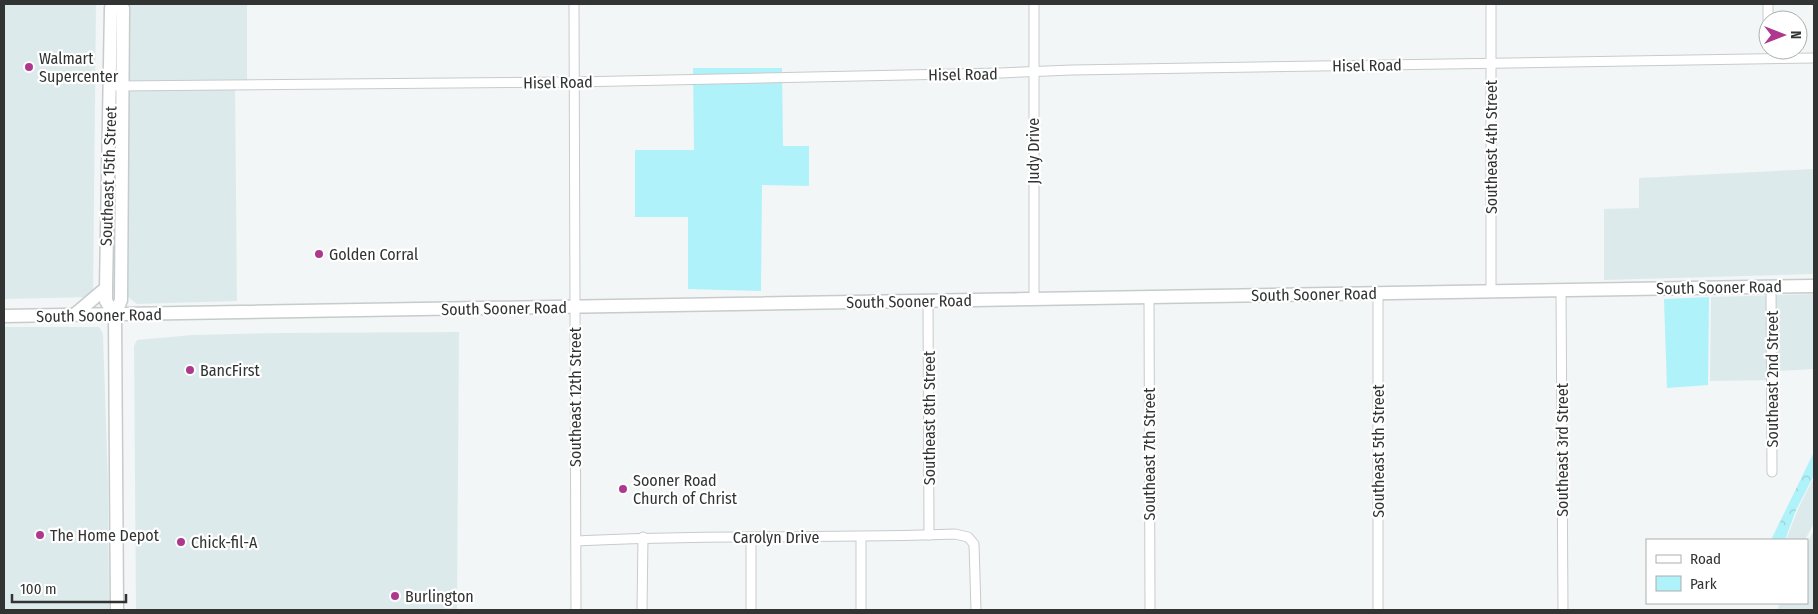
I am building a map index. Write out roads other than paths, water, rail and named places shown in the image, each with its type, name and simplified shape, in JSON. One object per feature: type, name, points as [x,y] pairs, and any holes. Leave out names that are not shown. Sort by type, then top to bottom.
[{"type":"main road","name":"Southeast 15th Street","points":[[113,4],[111,8],[117,86]]},
{"type":"main road","name":"Southeast 15th Street","points":[[117,610],[115,315],[121,300],[116,151],[117,86],[123,8],[120,4]]},
{"type":"main road","name":"Southeast 15th Street","points":[[115,315],[106,301],[106,288],[116,151]]},
{"type":"main road","name":"South Sooner Road","points":[[4,316],[1814,286]]},
{"type":"main road","points":[[74,316],[106,288]]},
{"type":"street","name":"Southeast 12th Street","points":[[574,4],[576,610]]},
{"type":"street","name":"Judy Drive","points":[[1034,4],[1034,299]]},
{"type":"street","name":"Southeast 4th Street","points":[[1491,4],[1491,291]]},
{"type":"street","name":"Hisel Road","points":[[117,86],[574,82],[1033,72],[1768,60]]},
{"type":"street","name":"Southeast 2nd Street","points":[[1771,286],[1772,472]]},
{"type":"street","name":"Southeast 3rd Street","points":[[1561,290],[1563,610]]},
{"type":"street","name":"Southeast 5th Street","points":[[1378,293],[1378,610]]},
{"type":"street","name":"Southeast 7th Street","points":[[1149,297],[1150,610]]},
{"type":"street","name":"Southeast 8th Street","points":[[928,301],[930,535]]},
{"type":"street","name":"Carolyn Drive","points":[[576,541],[643,537],[861,538],[955,534],[968,537],[974,544],[976,610]]},
{"type":"street","points":[[642,610],[643,537]]},
{"type":"street","points":[[751,537],[751,610]]},
{"type":"street","points":[[861,538],[861,610]]},
{"type":"place","name":"Walmart Supercenter","points":[[29,67]]},
{"type":"place","name":"Golden Corral","points":[[319,254]]},
{"type":"place","name":"BancFirst","points":[[190,370]]},
{"type":"place","name":"Sooner Road Church of Christ","points":[[623,489]]},
{"type":"place","name":"The Home Depot","points":[[40,535]]},
{"type":"place","name":"Chick-fil-A","points":[[181,542]]},
{"type":"place","name":"Burlington","points":[[395,596]]}]
